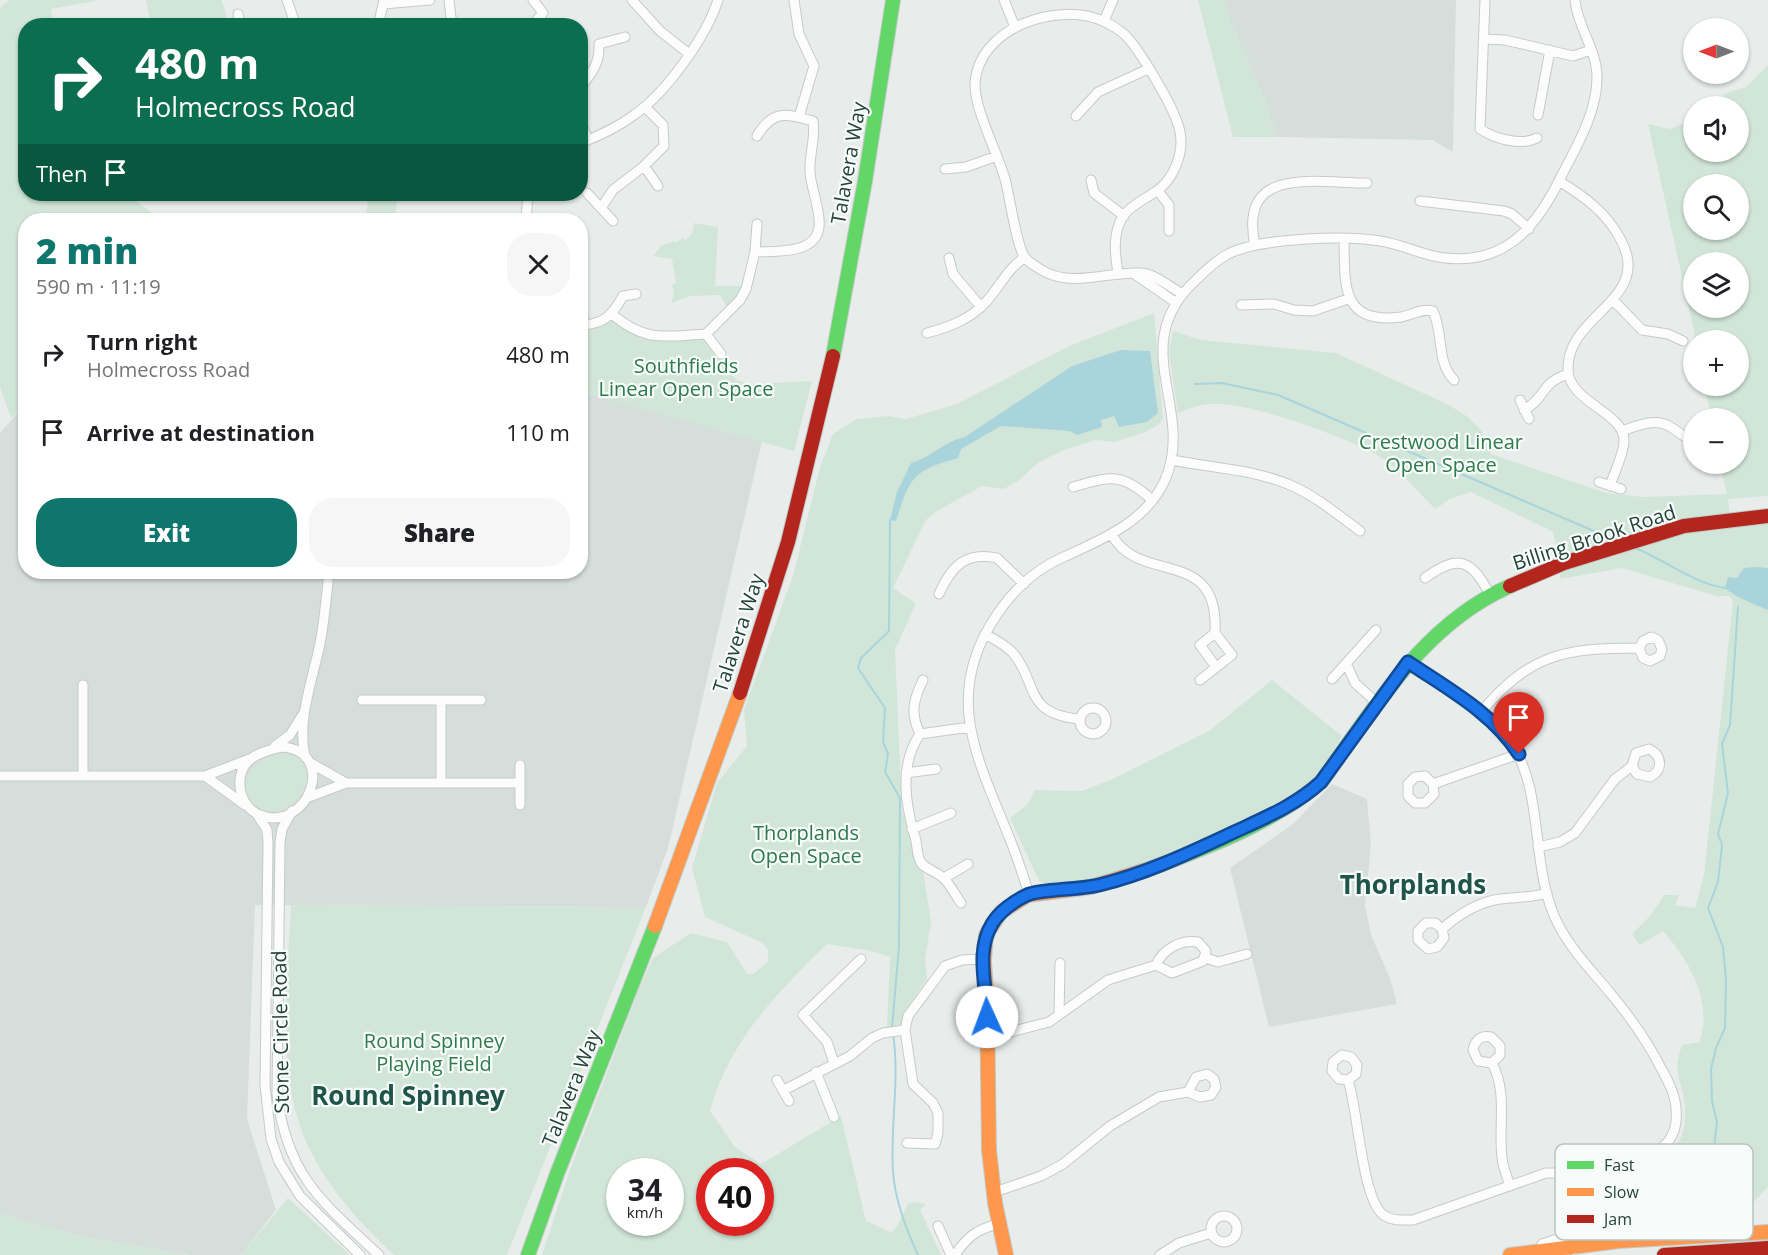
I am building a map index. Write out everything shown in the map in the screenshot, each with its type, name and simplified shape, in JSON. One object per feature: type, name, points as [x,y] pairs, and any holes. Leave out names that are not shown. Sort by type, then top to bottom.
[{"type":"main road","name":"Talavera Way","points":[[529,1254],[555,1178],[606,1054],[685,846],[767,610],[790,533],[821,411],[843,305],[893,0]]},
{"type":"main road","name":"Billing Brook Road","points":[[1029,894],[1079,890],[1120,880],[1166,864],[1305,797],[1321,782],[1408,662],[1457,616],[1490,595],[1564,563],[1684,526],[1768,516]]},
{"type":"main road","points":[[1006,1255],[997,1224],[988,1154],[987,997],[982,958],[983,943],[995,919],[1029,894]]},
{"type":"main road","points":[[1753,1233],[1768,1232]]},
{"type":"main road","points":[[1510,1255],[1636,1240]]},
{"type":"main road","points":[[1664,1255],[1768,1248]]},
{"type":"street","points":[[287,0],[293,18]]},
{"type":"street","points":[[380,18],[383,2],[430,0]]},
{"type":"street","points":[[449,0],[451,18]]},
{"type":"street","points":[[533,0],[543,13],[538,18]]},
{"type":"street","points":[[632,0],[660,31],[688,53]]},
{"type":"street","points":[[588,140],[622,123],[645,107],[674,74],[712,18],[718,0]]},
{"type":"street","points":[[794,0],[799,34],[814,66],[799,117]]},
{"type":"street","points":[[1004,0],[1015,27]]},
{"type":"street","points":[[1104,21],[1113,0]]},
{"type":"street","points":[[1485,0],[1480,129],[1499,138],[1531,141],[1537,138]]},
{"type":"street","points":[[1029,894],[1010,840],[982,773],[970,727],[969,686],[985,634],[1003,605],[1047,565],[1112,535],[1152,500],[1163,483],[1172,460],[1172,423],[1161,348],[1166,323],[1175,302],[1181,293],[1228,254],[1255,244],[1276,241],[1377,240],[1444,258],[1465,259],[1503,249],[1520,239],[1529,229],[1559,181],[1594,104],[1597,75],[1592,50],[1575,0]]},
{"type":"street","points":[[1118,273],[1114,250],[1116,234],[1124,216],[1135,204],[1158,190],[1170,178],[1177,163],[1181,146],[1180,132],[1175,117],[1138,50],[1124,34],[1104,21],[1081,14],[1060,13],[1015,27],[1000,35],[988,49],[978,67],[975,86],[1025,257],[1051,275],[1067,279],[1144,272],[1181,293]]},
{"type":"street","points":[[238,14],[239,18]]},
{"type":"street","points":[[588,78],[597,66],[599,44],[625,37]]},
{"type":"street","points":[[1484,39],[1573,56],[1592,50]]},
{"type":"street","points":[[1538,115],[1550,50]]},
{"type":"street","points":[[1076,116],[1098,92],[1148,69]]},
{"type":"street","points":[[601,208],[613,190],[660,152],[664,137],[663,125],[645,107]]},
{"type":"street","points":[[755,252],[792,250],[805,246],[819,228],[810,170],[815,133],[813,121],[799,117],[780,116],[769,119],[757,136]]},
{"type":"street","points":[[945,169],[966,167],[997,156]]},
{"type":"street","points":[[644,166],[658,186]]},
{"type":"street","points":[[1091,180],[1094,193],[1124,216]]},
{"type":"street","points":[[1559,181],[1587,197],[1611,222],[1626,249],[1629,269],[1624,285],[1582,330],[1572,346],[1568,374],[1581,395],[1616,422],[1622,431],[1624,443],[1610,486]]},
{"type":"street","points":[[1255,244],[1251,214],[1256,202],[1269,188],[1287,182],[1367,183]]},
{"type":"street","points":[[1158,190],[1168,205],[1169,231]]},
{"type":"street","points":[[588,194],[613,221]]},
{"type":"street","points":[[1420,201],[1504,211],[1512,214],[1529,229]]},
{"type":"street","points":[[613,315],[629,328],[649,336],[706,334],[740,300],[746,289],[755,252],[757,224]]},
{"type":"street","points":[[1344,240],[1345,288],[1348,299],[1354,307],[1372,315],[1400,317],[1424,309],[1433,311],[1440,326],[1440,351],[1448,375],[1454,380]]},
{"type":"street","points":[[927,333],[956,324],[981,307],[1002,277],[1025,257]]},
{"type":"street","points":[[949,258],[953,274],[981,307]]},
{"type":"street","points":[[1133,273],[1175,302]]},
{"type":"street","points":[[588,323],[613,315],[623,296],[636,294]]},
{"type":"street","points":[[1241,305],[1274,304],[1294,310],[1313,311],[1348,299]]},
{"type":"street","points":[[1612,300],[1642,330],[1668,334],[1683,341]]},
{"type":"street","points":[[706,334],[721,354]]},
{"type":"street","points":[[1520,400],[1526,414],[1539,401],[1549,382],[1568,374]]},
{"type":"street","points":[[1622,431],[1655,423],[1669,426],[1683,438]]},
{"type":"street","points":[[1172,460],[1246,473],[1284,483],[1313,496],[1360,531]]},
{"type":"street","points":[[1073,487],[1103,478],[1121,478],[1152,500]]},
{"type":"street","points":[[1599,482],[1621,489]]},
{"type":"street","points":[[1112,535],[1123,550],[1136,558],[1176,569],[1202,584],[1212,598],[1217,611],[1215,633],[1232,655],[1200,680]]},
{"type":"street","points":[[939,594],[947,575],[958,563],[971,556],[997,558],[1024,584]]},
{"type":"street","points":[[1425,578],[1451,563],[1467,565],[1479,573],[1490,595]]},
{"type":"street","points":[[309,798],[314,782],[303,737],[306,708],[322,633],[328,579]]},
{"type":"street","points":[[1332,679],[1376,630]]},
{"type":"street","points":[[1215,633],[1200,645],[1216,668]]},
{"type":"street","points":[[985,634],[1011,651],[1020,663],[1034,698],[1045,709],[1064,717],[1078,719]]},
{"type":"street","points":[[1481,712],[1501,689],[1524,669],[1546,659],[1590,648],[1639,648]]},
{"type":"street","points":[[1408,662],[1481,712],[1508,736],[1519,754],[1528,777],[1547,893],[1558,924],[1570,944],[1639,1030],[1671,1086],[1676,1108],[1668,1142],[1665,1144]]},
{"type":"street","points":[[1346,663],[1355,684],[1377,703]]},
{"type":"street","points":[[920,734],[912,718],[914,700],[924,680]]},
{"type":"street","points":[[83,685],[83,776]]},
{"type":"street","points":[[362,700],[481,700]]},
{"type":"street","points":[[441,700],[441,783]]},
{"type":"street","points":[[0,776],[205,776],[271,749],[290,735],[306,708]]},
{"type":"street","points":[[961,903],[944,878],[922,864],[909,819],[906,773],[910,747],[920,734],[927,731],[970,727]]},
{"type":"street","points":[[271,749],[289,747],[346,783],[520,783]]},
{"type":"street","points":[[1433,784],[1519,754]]},
{"type":"street","points":[[247,807],[243,800],[240,782],[243,768],[252,758]]},
{"type":"street","points":[[520,765],[520,805]]},
{"type":"street","points":[[1538,847],[1560,842],[1575,833],[1615,779],[1632,766]]},
{"type":"street","points":[[906,773],[936,769]]},
{"type":"street","points":[[205,776],[257,814],[272,818],[292,812]]},
{"type":"street","name":"Stone Circle Road","points":[[346,783],[309,798],[292,812],[282,829],[277,1002],[279,1115],[287,1146],[302,1175],[325,1204],[379,1255]]},
{"type":"street","points":[[912,829],[951,813]]},
{"type":"street","name":"Stone Circle Road","points":[[257,814],[267,830],[268,843],[265,1085],[271,1139],[279,1162],[300,1196],[360,1255]]},
{"type":"street","points":[[944,878],[968,864]]},
{"type":"street","points":[[1442,929],[1475,906],[1499,899],[1528,899],[1547,893]]},
{"type":"street","points":[[987,1038],[1049,1022],[1108,980],[1156,964],[1165,950],[1193,941],[1202,945],[1206,958]]},
{"type":"street","points":[[1206,958],[1218,962],[1247,954]]},
{"type":"street","points":[[907,1143],[935,1144],[938,1133],[938,1113],[933,1103],[913,1084],[905,1030],[908,1016],[945,966],[962,960],[982,958]]},
{"type":"street","points":[[1156,964],[1172,973],[1198,964],[1206,958]]},
{"type":"street","points":[[834,1063],[827,1042],[803,1015],[861,960]]},
{"type":"street","points":[[1059,1015],[1060,963]]},
{"type":"street","points":[[784,1090],[850,1056],[872,1038],[883,1033],[905,1030]]},
{"type":"street","points":[[1492,1063],[1501,1095],[1502,1159],[1510,1186]]},
{"type":"street","points":[[816,1072],[834,1117]]},
{"type":"street","points":[[777,1080],[789,1101]]},
{"type":"street","points":[[1348,1080],[1355,1098],[1368,1185],[1373,1203],[1383,1216],[1394,1220],[1413,1220],[1546,1173],[1555,1173]]},
{"type":"street","points":[[992,1193],[1041,1176],[1064,1164],[1136,1109],[1159,1097],[1188,1092]]},
{"type":"street","points":[[938,1226],[953,1255],[965,1239],[977,1230],[997,1224]]},
{"type":"street","points":[[1160,1255],[1179,1243],[1211,1233]]},
{"type":"street","points":[[1607,1240],[1619,1241]]},
{"type":"street","points":[[1505,1255],[1572,1246]]},
{"type":"shaded area","points":[[1226,0],[1456,0],[1453,152],[1432,140],[1276,137],[1267,105],[1229,19]]},
{"type":"shaded area","points":[[588,394],[762,441],[668,848],[646,907],[255,905],[247,1119],[276,1210],[241,1255],[190,1255],[88,1238],[0,1214],[0,433],[18,412],[18,579],[588,579]]},
{"type":"shaded area","points":[[1332,784],[1367,799],[1371,844],[1365,905],[1371,935],[1390,978],[1397,1004],[1269,1027],[1230,868],[1293,824]]},
{"type":"green space","points":[[9,0],[100,0],[51,9],[53,18],[18,18],[18,201],[137,201],[151,213],[18,213],[18,411],[11,418],[0,387],[0,8]]},
{"type":"green space","points":[[146,0],[221,0],[226,12],[226,18],[150,18]]},
{"type":"green space","points":[[1198,0],[1226,0],[1229,19],[1267,105],[1276,137],[1233,137]]},
{"type":"green space","name":"Crestwood Linear Open Space","points":[[1768,65],[1768,496],[1728,499],[1730,514],[1664,526],[1559,557],[1553,532],[1471,492],[1450,499],[1435,509],[1383,459],[1319,430],[1272,414],[1230,405],[1205,405],[1178,413],[1169,352],[1173,331],[1201,340],[1336,353],[1449,405],[1468,417],[1481,430],[1491,454],[1606,493],[1643,497],[1727,494],[1722,474],[1749,474],[1749,408],[1709,408],[1707,396],[1749,396],[1749,330],[1694,330],[1691,318],[1749,318],[1749,252],[1683,252],[1683,282],[1648,124],[1670,129],[1683,123],[1683,162],[1749,162],[1749,96],[1723,96],[1746,87]]},
{"type":"green space","points":[[368,201],[397,201],[396,213],[365,213]]},
{"type":"green space","points":[[694,223],[718,227],[715,286],[743,286],[737,298],[727,307],[720,295],[691,296],[671,303],[674,294],[672,284],[676,283],[672,259],[653,256],[661,246],[674,241],[676,243],[682,238],[685,240],[692,234]]},
{"type":"green space","name":"Thorplands Open Space","points":[[1154,313],[1163,419],[1158,425],[1143,433],[1115,442],[1095,440],[1064,450],[1039,462],[1018,481],[1004,489],[982,486],[937,511],[926,520],[893,588],[916,603],[895,650],[902,812],[912,829],[922,864],[931,922],[925,960],[927,979],[905,1011],[901,1025],[887,1027],[890,957],[872,951],[827,944],[790,981],[757,1020],[729,1062],[718,1086],[710,1111],[735,1147],[752,1158],[696,1158],[696,1236],[774,1236],[774,1158],[771,1158],[841,1116],[866,1221],[892,1233],[908,1204],[916,1202],[926,1204],[920,1210],[941,1255],[542,1255],[571,1167],[640,986],[653,958],[691,933],[727,942],[747,974],[753,974],[768,962],[768,950],[763,943],[705,917],[692,868],[717,783],[747,746],[744,710],[793,576],[820,467],[833,434],[857,419],[888,416],[906,419],[957,404],[1067,347]]},
{"type":"green space","name":"Southfields Linear Open Space","points":[[613,315],[649,336],[706,334],[736,380],[749,384],[812,381],[794,451],[588,394],[588,323]]},
{"type":"green space","points":[[1768,516],[1768,1187],[1753,1203],[1753,1144],[1677,1144],[1685,1119],[1678,1061],[1682,1045],[1699,1042],[1703,1027],[1701,997],[1682,955],[1663,931],[1640,945],[1632,934],[1651,915],[1664,895],[1679,895],[1675,905],[1695,908],[1704,875],[1733,601],[1729,596],[1716,596],[1622,568],[1560,579],[1559,565],[1655,537]]},
{"type":"green space","points":[[1272,680],[1342,736],[1313,779],[1256,814],[1174,851],[1092,879],[1060,884],[1039,881],[1010,818],[1027,805],[1035,790],[1082,791],[1115,778],[1209,731]]},
{"type":"green space","points":[[283,752],[296,755],[304,761],[308,771],[307,782],[302,793],[294,802],[283,809],[270,812],[256,806],[248,798],[245,789],[246,780],[259,763]]},
{"type":"green space","name":"Round Spinney Playing Field","points":[[291,905],[646,907],[507,1255],[394,1255],[351,1211],[326,1178],[306,1142],[299,1123],[288,1073],[286,1016]]},
{"type":"green space","points":[[288,1198],[350,1255],[241,1255]]},
{"type":"green space","points":[[0,1214],[88,1238],[190,1255],[0,1255]]},
{"type":"water","points":[[1121,350],[1150,351],[1158,413],[1147,422],[1119,427],[1114,416],[1101,420],[1102,427],[1077,435],[1070,431],[1001,426],[961,449],[958,458],[922,472],[915,478],[905,494],[896,521],[890,520],[897,492],[911,463],[965,437],[1072,366]]},
{"type":"water","points":[[1744,568],[1768,568],[1768,610],[1725,588],[1728,577],[1737,578]]},
{"type":"waterway","points":[[1195,384],[1222,383],[1278,395],[1617,541]]},
{"type":"waterway","points":[[890,520],[889,631],[861,658],[858,668],[885,708],[883,742],[888,754],[885,772],[900,798],[899,946],[892,1028]]},
{"type":"waterway","points":[[1633,547],[1701,581],[1725,588]]},
{"type":"waterway","points":[[1714,1144],[1717,1122],[1712,1101],[1711,1069],[1716,1048],[1725,1028],[1726,980],[1723,947],[1708,908],[1718,882],[1722,845],[1718,834],[1728,793],[1722,744],[1730,725],[1738,607]]},
{"type":"waterway","points":[[893,1034],[896,1068],[892,1155],[894,1183],[902,1215],[918,1255]]},
{"type":"traffic: fast","points":[[833,356],[865,181],[893,0]]},
{"type":"traffic: fast","points":[[1146,870],[1237,834],[1302,797],[1321,782],[1382,697],[1426,645],[1451,622],[1479,602],[1510,586]]},
{"type":"traffic: fast","points":[[528,1255],[557,1174],[655,926]]},
{"type":"traffic: slow","points":[[655,926],[740,693]]},
{"type":"traffic: slow","points":[[1006,1255],[995,1203],[989,1150],[987,1003],[984,961],[986,935],[1001,912],[1028,895],[1091,887],[1146,870]]},
{"type":"traffic: slow","points":[[1753,1233],[1768,1232]]},
{"type":"traffic: slow","points":[[1510,1255],[1636,1240]]},
{"type":"traffic: jam","points":[[740,693],[788,542],[833,356]]},
{"type":"traffic: jam","points":[[1510,586],[1564,563],[1684,526],[1768,516]]},
{"type":"traffic: jam","points":[[1664,1255],[1768,1248]]},
{"type":"district","name":"Thorplands","points":[[1413,884]]},
{"type":"district","name":"Round Spinney","points":[[408,1095]]},
{"type":"route","points":[[987,1017],[982,958],[983,943],[991,925],[1002,912],[1029,894],[1079,890],[1120,880],[1166,864],[1305,797],[1321,782],[1408,662],[1481,712],[1508,736],[1519,754]]}]
